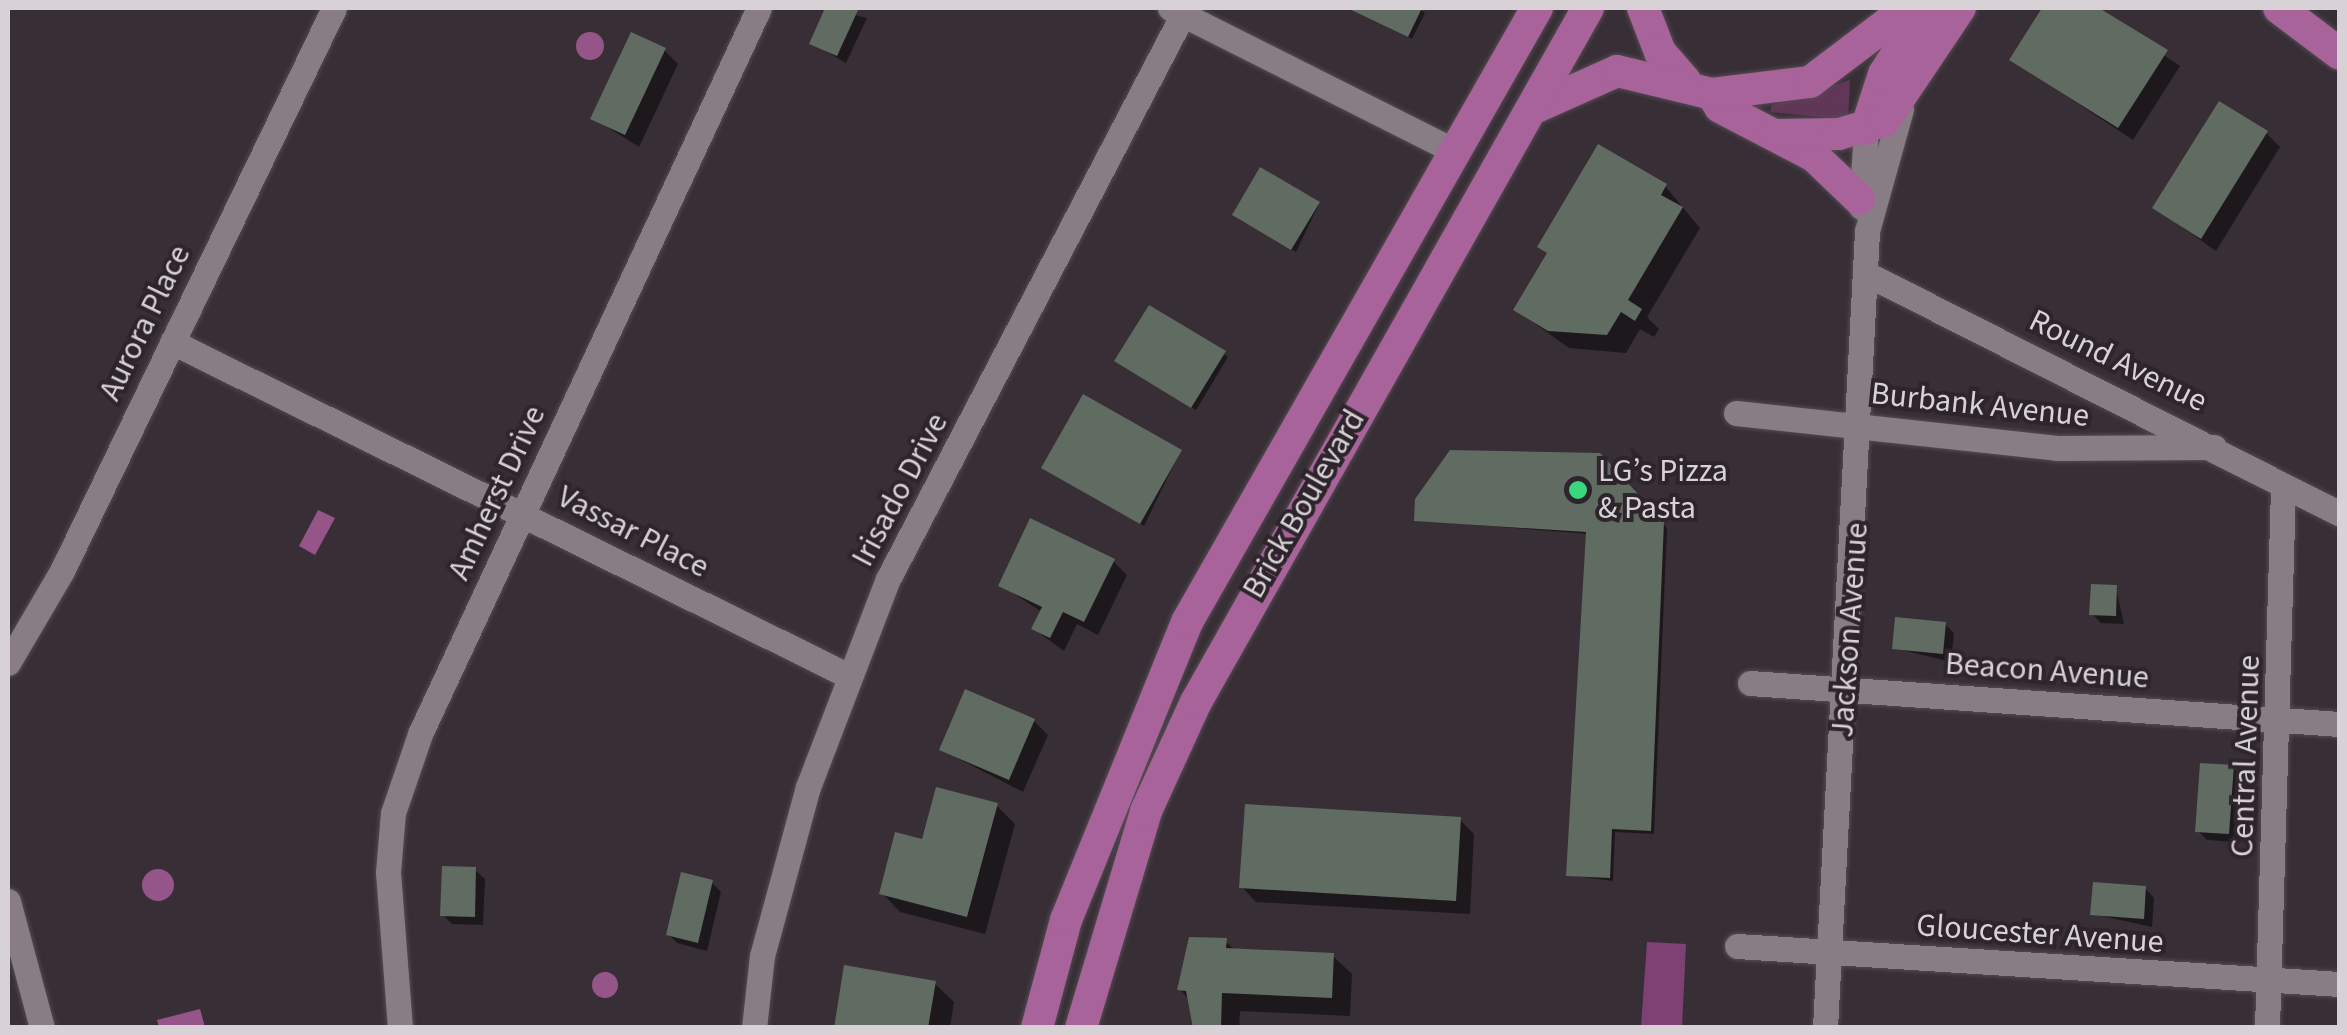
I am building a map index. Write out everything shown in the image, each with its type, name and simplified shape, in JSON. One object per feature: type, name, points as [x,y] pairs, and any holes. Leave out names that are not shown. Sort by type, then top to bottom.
[{"type":"main road","name":"Brick Boulevard","points":[[1037,1028],[1066,920],[1187,622],[1537,8]]},
{"type":"main road","name":"Brick Boulevard","points":[[1082,1028],[1146,810],[1196,702],[1588,8]]},
{"type":"main road","points":[[1644,8],[1660,52],[1720,108],[1830,167],[1858,199]]},
{"type":"main road","points":[[1528,111],[1598,73],[1699,88],[1810,82],[1908,8]]},
{"type":"main road","name":"Jackson Avenue","points":[[1866,129],[1884,74],[1927,8]]},
{"type":"main road","name":"Jackson Avenue","points":[[1900,109],[1960,8]]},
{"type":"main road","points":[[2279,8],[2340,54]]},
{"type":"main road","points":[[1775,135],[1866,129],[1900,109]]},
{"type":"street","name":"Aurora Place","points":[[8,663],[172,342],[334,8]]},
{"type":"street","name":"Amherst Drive","points":[[400,1028],[388,872],[393,813],[420,734],[759,8]]},
{"type":"street","points":[[1177,11],[1454,151]]},
{"type":"street","name":"Irisado Drive","points":[[754,1028],[777,897],[849,676],[888,579],[1177,11]]},
{"type":"street","name":"Jackson Avenue","points":[[1825,1028],[1862,426],[1867,231],[1900,109]]},
{"type":"street","name":"Jackson Avenue","points":[[1866,129],[1858,199],[1867,231]]},
{"type":"street","name":"Round Avenue","points":[[1865,273],[2217,446],[2283,488],[2340,514]]},
{"type":"street","name":"Vassar Place","points":[[172,342],[849,676]]},
{"type":"street","name":"Burbank Avenue","points":[[1736,413],[2057,448],[2217,446]]},
{"type":"street","name":"Central Avenue","points":[[2267,1028],[2283,488]]},
{"type":"street","name":"Beacon Avenue","points":[[1750,683],[2340,724]]},
{"type":"street","points":[[8,901],[42,1028]]},
{"type":"street","name":"Gloucester Avenue","points":[[1738,946],[2340,984]]},
{"type":"shaded area","points":[[590,32],[600,36],[604,46],[600,56],[590,60],[580,56],[576,46],[580,36]]},
{"type":"shaded area","points":[[1850,80],[1848,120],[1770,112],[1772,105]]},
{"type":"shaded area","points":[[318,510],[335,518],[315,555],[299,546]]},
{"type":"shaded area","points":[[158,869],[169,874],[174,885],[169,896],[158,901],[147,896],[142,885],[147,874]]},
{"type":"shaded area","points":[[1647,942],[1686,944],[1682,1027],[1641,1027]]},
{"type":"shaded area","points":[[605,972],[614,976],[618,985],[614,994],[605,998],[596,994],[592,985],[596,976]]},
{"type":"shaded area","points":[[200,1009],[205,1027],[159,1027],[157,1020]]},
{"type":"building","points":[[825,8],[859,8],[837,56],[809,44]]},
{"type":"building","points":[[1347,8],[1422,8],[1408,37]]},
{"type":"building","points":[[2042,8],[2099,8],[2168,50],[2118,128],[2009,60]]},
{"type":"building","points":[[631,32],[666,48],[625,135],[590,119]]},
{"type":"building","points":[[2219,101],[2268,131],[2201,239],[2152,208]]},
{"type":"building","points":[[1598,144],[1667,184],[1661,195],[1683,207],[1628,300],[1642,309],[1635,321],[1621,312],[1607,335],[1548,331],[1513,310],[1547,253],[1537,247]]},
{"type":"building","points":[[1260,167],[1320,202],[1291,250],[1232,215]]},
{"type":"building","points":[[1149,305],[1226,351],[1191,408],[1114,361]]},
{"type":"building","points":[[1083,394],[1182,450],[1140,524],[1041,468]]},
{"type":"building","points":[[1450,450],[1600,453],[1664,522],[1651,831],[1612,829],[1610,878],[1566,876],[1586,532],[1414,521],[1415,499]]},
{"type":"building","points":[[1030,518],[1115,559],[1084,622],[1063,612],[1050,638],[1031,629],[1042,607],[998,586]]},
{"type":"building","points":[[2091,584],[2117,585],[2116,616],[2089,615]]},
{"type":"building","points":[[1895,617],[1946,622],[1943,654],[1892,649]]},
{"type":"building","points":[[965,689],[1035,719],[1009,780],[939,750]]},
{"type":"building","points":[[2200,763],[2234,765],[2229,834],[2195,832]]},
{"type":"building","points":[[936,787],[998,803],[967,917],[879,894],[895,832],[922,839]]},
{"type":"building","points":[[1245,804],[1461,817],[1456,901],[1239,888]]},
{"type":"building","points":[[442,866],[476,867],[475,917],[440,916]]},
{"type":"building","points":[[681,872],[713,880],[698,943],[666,935]]},
{"type":"building","points":[[2093,882],[2146,886],[2144,919],[2090,915]]},
{"type":"building","points":[[1189,937],[1227,938],[1226,948],[1334,953],[1332,998],[1222,993],[1221,1028],[1193,1028],[1186,991],[1177,990]]},
{"type":"building","points":[[844,965],[936,981],[928,1028],[834,1028]]},
{"type":"place","name":"LG’s Pizza & Pasta","points":[[1578,490]]}]
